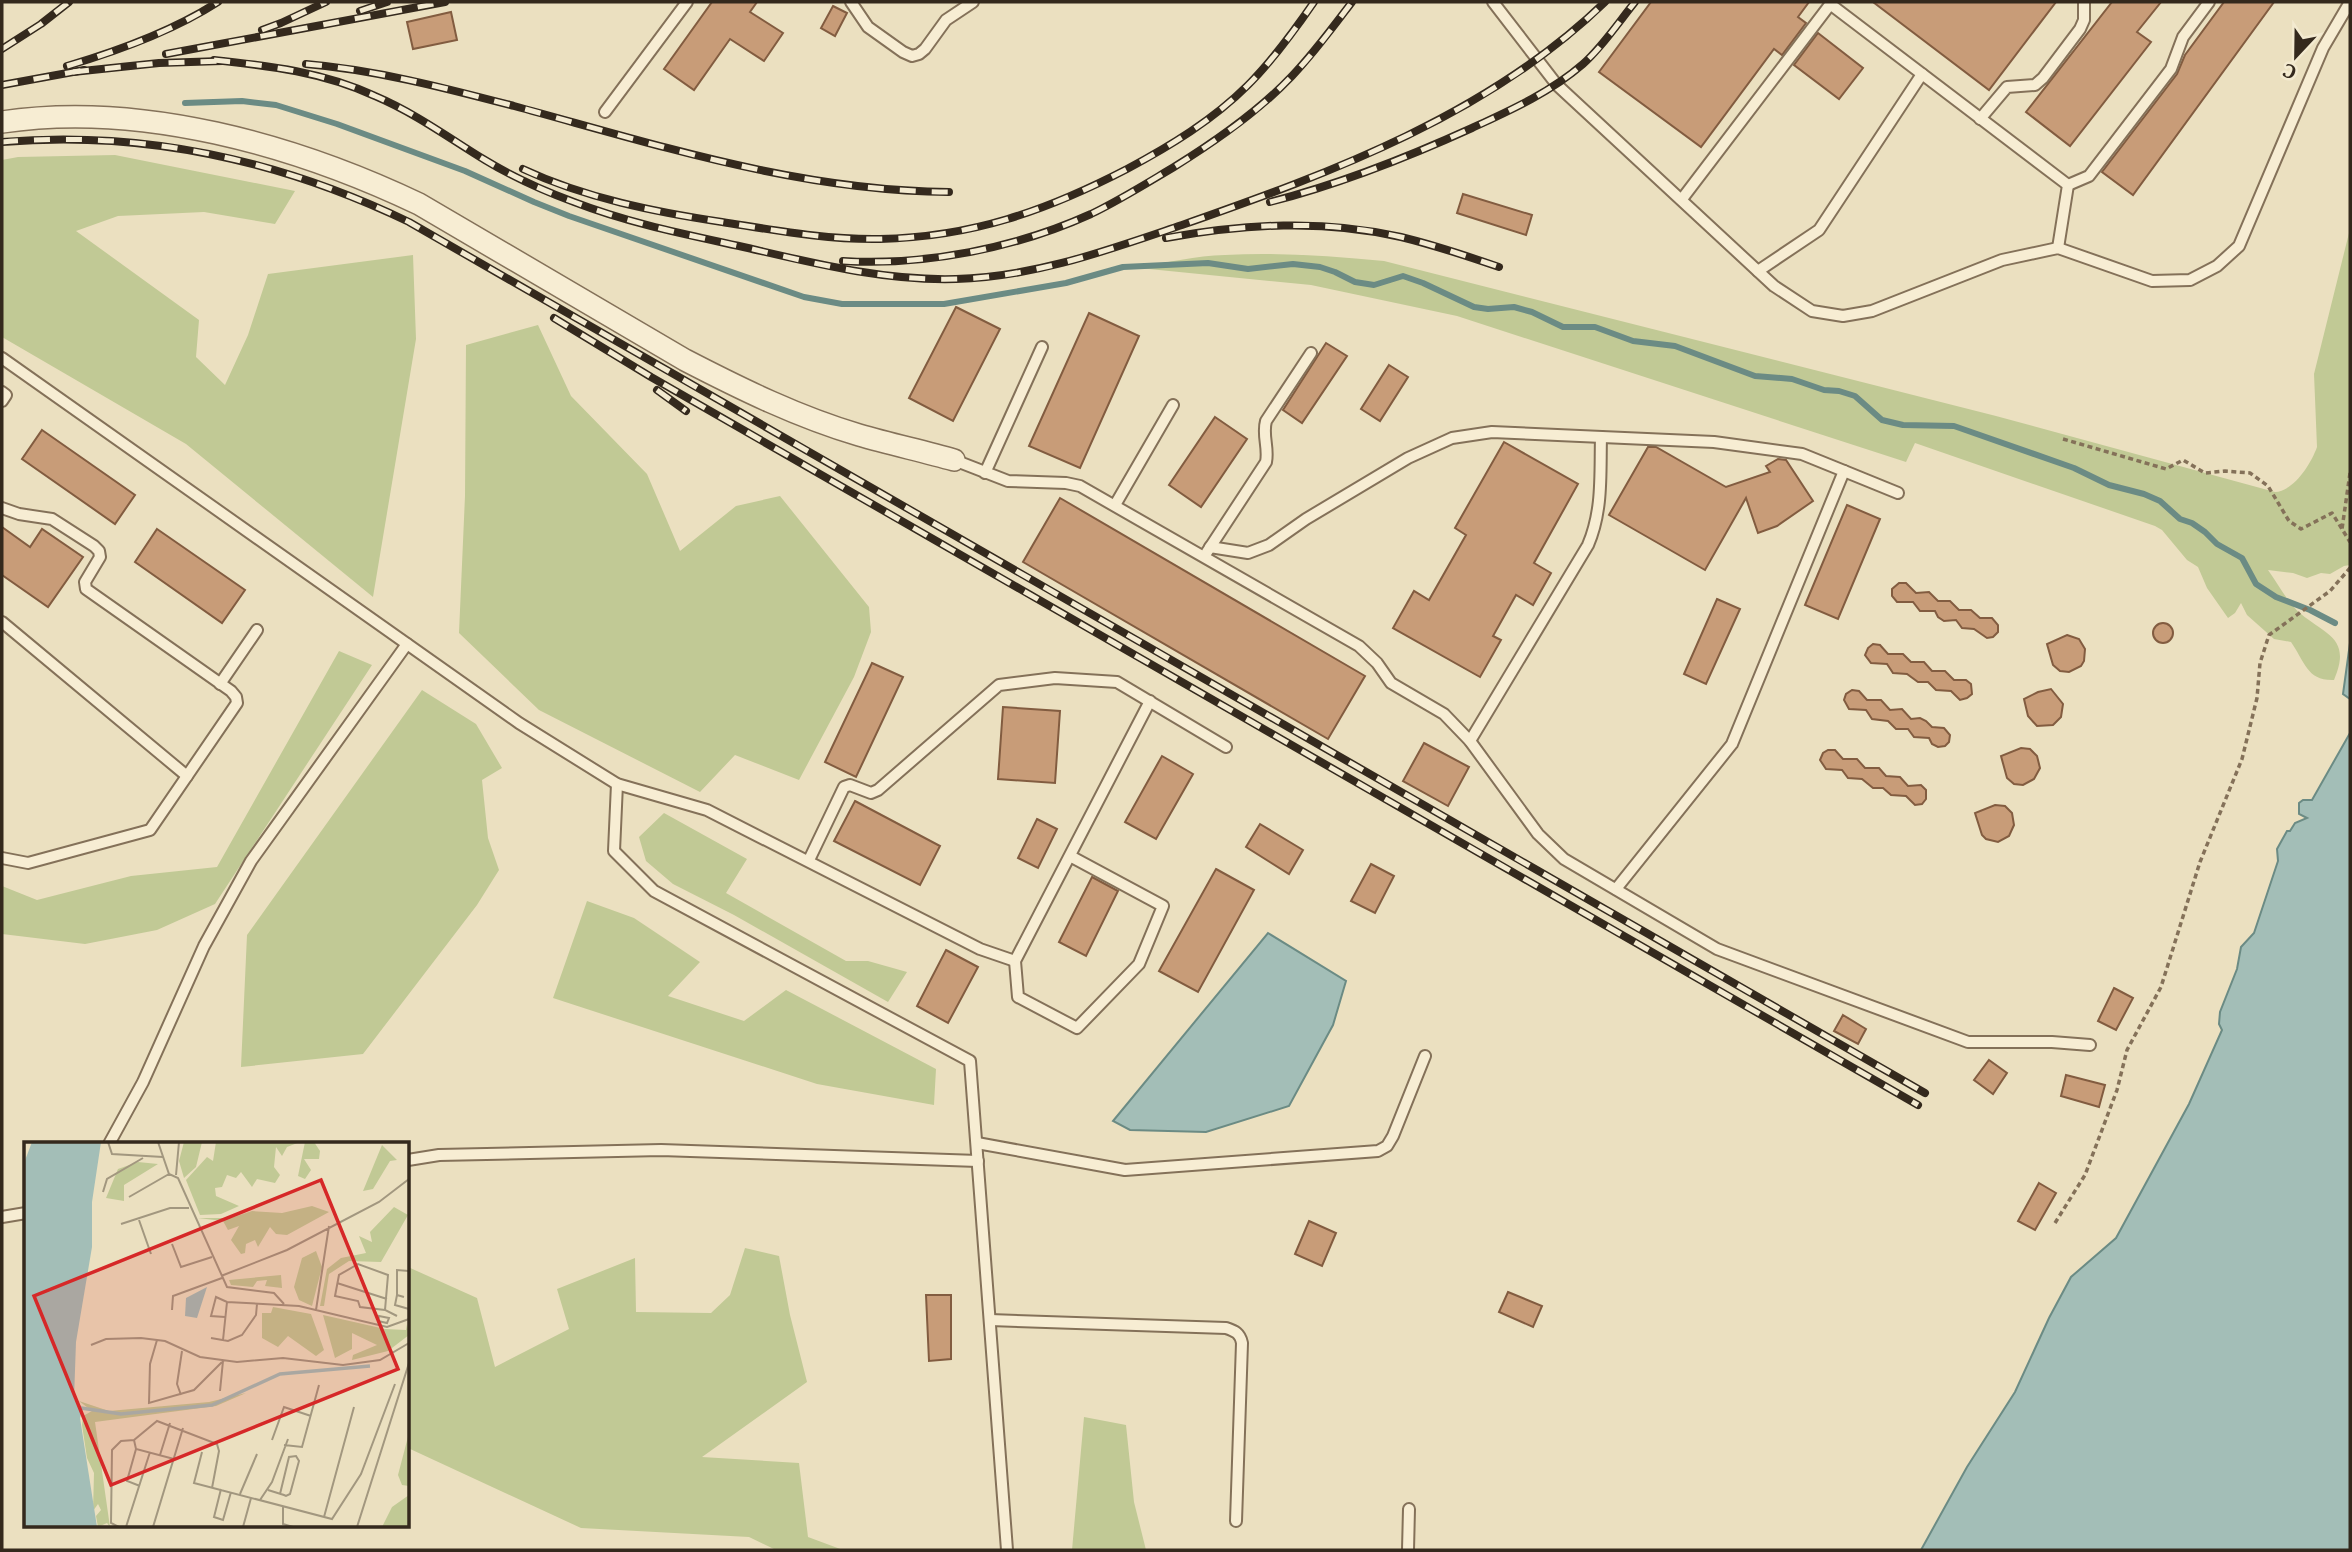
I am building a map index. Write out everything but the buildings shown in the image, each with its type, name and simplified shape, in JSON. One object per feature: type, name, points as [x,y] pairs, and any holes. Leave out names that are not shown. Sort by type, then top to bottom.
[{"type":"street","points":[[2,122],[61,117],[141,121],[229,137],[276,149],[379,184],[419,204],[685,360],[778,405],[858,435],[954,460]]},
{"type":"lane","points":[[605,113],[687,2]]},
{"type":"lane","points":[[851,2],[868,27],[912,56],[925,49],[946,20],[973,2]]},
{"type":"lane","points":[[1493,2],[1556,85],[1774,286],[1812,311],[1843,316],[1872,311],[2002,260],[2058,248],[2152,281],[2190,280],[2217,266],[2239,246],[2322,48],[2350,2]]},
{"type":"lane","points":[[1980,118],[2007,87],[2035,85],[2043,78],[2080,29],[2084,20],[2084,2]]},
{"type":"lane","points":[[2068,185],[2089,176],[2171,69],[2183,37],[2209,2]]},
{"type":"lane","points":[[1682,199],[1831,3],[2068,185]]},
{"type":"lane","points":[[1758,271],[1819,230],[1922,74]]},
{"type":"lane","points":[[2058,248],[2068,185]]},
{"type":"lane","points":[[985,473],[1042,347]]},
{"type":"lane","points":[[1207,552],[1266,462],[1266,421],[1311,354]]},
{"type":"lane","points":[[2,358],[519,723],[617,784],[707,810],[980,949],[1015,961]]},
{"type":"lane","points":[[2,392],[6,395],[2,401]]},
{"type":"lane","points":[[1115,505],[1173,405]]},
{"type":"lane","points":[[1207,552],[1248,553],[1269,545],[1306,519],[1408,458],[1452,438],[1492,432],[1714,442],[1802,454],[1898,493]]},
{"type":"lane","points":[[1470,741],[1588,545],[1596,526],[1599,508],[1601,437]]},
{"type":"lane","points":[[954,460],[1008,481],[1080,486],[1207,552],[1359,646],[1377,663],[1391,683],[1444,714],[1470,741],[1538,834],[1564,859],[1717,949],[1968,1042],[2090,1045]]},
{"type":"lane","points":[[1616,889],[1732,744],[1844,471]]},
{"type":"lane","points":[[2,508],[19,514],[52,519],[94,546],[100,557],[85,582],[86,589],[220,684],[236,697],[237,703],[150,830],[28,863],[2,858]]},
{"type":"lane","points":[[2,622],[187,776]]},
{"type":"lane","points":[[220,684],[257,630]]},
{"type":"lane","points":[[110,1142],[143,1082],[204,946],[251,860],[407,645]]},
{"type":"lane","points":[[809,860],[844,787],[850,785],[871,793],[878,790],[999,685],[1055,678],[1117,682],[1226,747]]},
{"type":"lane","points":[[1070,856],[1163,906],[1139,964],[1077,1028],[1018,998],[1015,961],[1150,701]]},
{"type":"lane","points":[[617,784],[614,851],[654,891],[970,1061],[1007,1550]]},
{"type":"lane","points":[[977,1143],[1125,1170],[1378,1151],[1387,1146],[1393,1136],[1425,1056]]},
{"type":"lane","points":[[410,1160],[439,1155],[661,1150],[978,1161]]},
{"type":"lane","points":[[2,1217],[24,1213]]},
{"type":"lane","points":[[990,1320],[1226,1328],[1234,1331],[1240,1336],[1242,1343],[1236,1521]]},
{"type":"lane","points":[[1408,1550],[1409,1509]]},
{"type":"path","points":[[2063,439],[2166,469],[2183,460],[2205,473],[2250,473],[2268,486],[2289,521],[2301,529],[2332,513],[2350,542]]},
{"type":"path","points":[[2342,529],[2350,473]]},
{"type":"path","points":[[2055,1223],[2085,1175],[2117,1090],[2127,1050],[2161,987],[2200,862],[2242,759],[2257,698],[2260,663],[2269,635],[2330,591],[2350,568]]},
{"type":"green space","points":[[115,155],[295,191],[275,224],[204,212],[118,216],[76,231],[199,320],[196,357],[225,385],[248,335],[268,274],[413,255],[416,339],[373,597],[186,444],[2,337],[2,160],[18,157]]},
{"type":"green space","points":[[2350,229],[2350,565],[2330,574],[2321,573],[2307,578],[2268,570],[2296,610],[2334,639],[2340,655],[2334,680],[2312,674],[2291,642],[2274,639],[2247,615],[2241,603],[2228,618],[2207,588],[2198,567],[2187,560],[2162,530],[2155,526],[1915,443],[1906,462],[1457,316],[1311,285],[1139,268],[1192,258],[1245,254],[1384,261],[1996,416],[2275,492],[2295,482],[2311,461],[2317,447],[2314,374]]},
{"type":"green space","points":[[538,325],[571,396],[647,474],[680,551],[736,506],[780,496],[869,607],[871,632],[854,677],[799,780],[735,755],[700,792],[539,710],[459,633],[465,496],[466,345]]},
{"type":"green space","points":[[339,651],[372,665],[215,904],[157,930],[85,944],[2,934],[2,886],[37,900],[131,876],[217,867]]},
{"type":"green space","points":[[422,690],[476,724],[502,768],[482,780],[488,838],[499,870],[477,905],[363,1054],[241,1067],[247,935]]},
{"type":"green space","points":[[664,813],[747,859],[726,893],[846,961],[868,961],[907,972],[888,1002],[734,915],[673,884],[646,861],[639,837]]},
{"type":"green space","points":[[587,901],[634,918],[700,962],[668,996],[744,1021],[786,990],[936,1069],[934,1105],[817,1084],[553,998]]},
{"type":"green space","points":[[745,1248],[779,1256],[807,1382],[702,1457],[799,1463],[808,1537],[843,1550],[776,1550],[749,1537],[581,1528],[410,1449],[410,1268],[477,1298],[495,1367],[569,1329],[557,1289],[635,1258],[636,1312],[711,1313],[730,1295]]},
{"type":"green space","points":[[1084,1417],[1126,1425],[1134,1502],[1146,1550],[1072,1550]]},
{"type":"water","points":[[2350,643],[2350,699],[2343,694]]},
{"type":"water","points":[[2350,733],[2350,1550],[1921,1550],[1967,1467],[2015,1392],[2071,1277],[2116,1238],[2189,1104],[2222,1030],[2219,1024],[2220,1012],[2237,969],[2241,947],[2254,933],[2278,861],[2277,849],[2287,831],[2290,831],[2295,823],[2307,818],[2299,814],[2299,803],[2312,800]]},
{"type":"water","points":[[1268,933],[1346,981],[1333,1025],[1289,1106],[1206,1132],[1130,1130],[1113,1121]]},
{"type":"waterway","points":[[185,103],[242,101],[276,105],[337,124],[465,171],[569,216],[804,297],[842,304],[944,304],[1066,283],[1123,267],[1208,263],[1248,269],[1293,264],[1320,267],[1355,282],[1374,285],[1403,276],[1474,307],[1514,307],[1532,312],[1563,327],[1595,327],[1633,341],[1675,346],[1755,376],[1792,379],[1824,390],[1839,391],[1855,396],[1882,420],[1903,425],[1954,426],[2074,468],[2109,485],[2144,494],[2160,501],[2180,519],[2192,523],[2217,544],[2242,558],[2256,584],[2276,597],[2335,623]]},
{"type":"railway","points":[[2,49],[69,2]]},
{"type":"railway","points":[[67,66],[145,39],[218,2]]},
{"type":"railway","points":[[262,30],[326,2]]},
{"type":"railway","points":[[360,11],[387,2]]},
{"type":"railway","points":[[166,54],[445,2]]},
{"type":"railway","points":[[523,169],[571,188],[621,203],[801,234],[880,239],[914,237],[977,227],[1038,209],[1097,184],[1190,132],[1235,98],[1257,75],[1314,2]]},
{"type":"railway","points":[[843,261],[906,261],[970,252],[1032,236],[1102,209],[1190,157],[1251,114],[1300,67],[1352,2]]},
{"type":"railway","points":[[214,60],[296,71],[355,88],[404,110],[518,178],[563,198],[617,217],[682,234],[851,270],[903,277],[956,279],[1043,268],[1099,253],[1238,205],[1351,161],[1460,108],[1511,77],[1560,42],[1605,2]]},
{"type":"railway","points":[[1270,202],[1347,179],[1398,160],[1530,100],[1583,64],[1635,2]]},
{"type":"railway","points":[[73,72],[159,63],[222,61]]},
{"type":"railway","points":[[306,64],[385,75],[437,86],[675,150],[783,175],[893,190],[949,192]]},
{"type":"railway","points":[[2,85],[84,70]]},
{"type":"railway","points":[[2,142],[55,139],[108,141],[211,154],[311,182],[409,222],[1925,1093]]},
{"type":"railway","points":[[1166,238],[1254,227],[1342,228],[1401,237],[1499,267]]},
{"type":"railway","points":[[554,318],[651,377],[1918,1105]]},
{"type":"railway","points":[[657,390],[686,411]]}]
